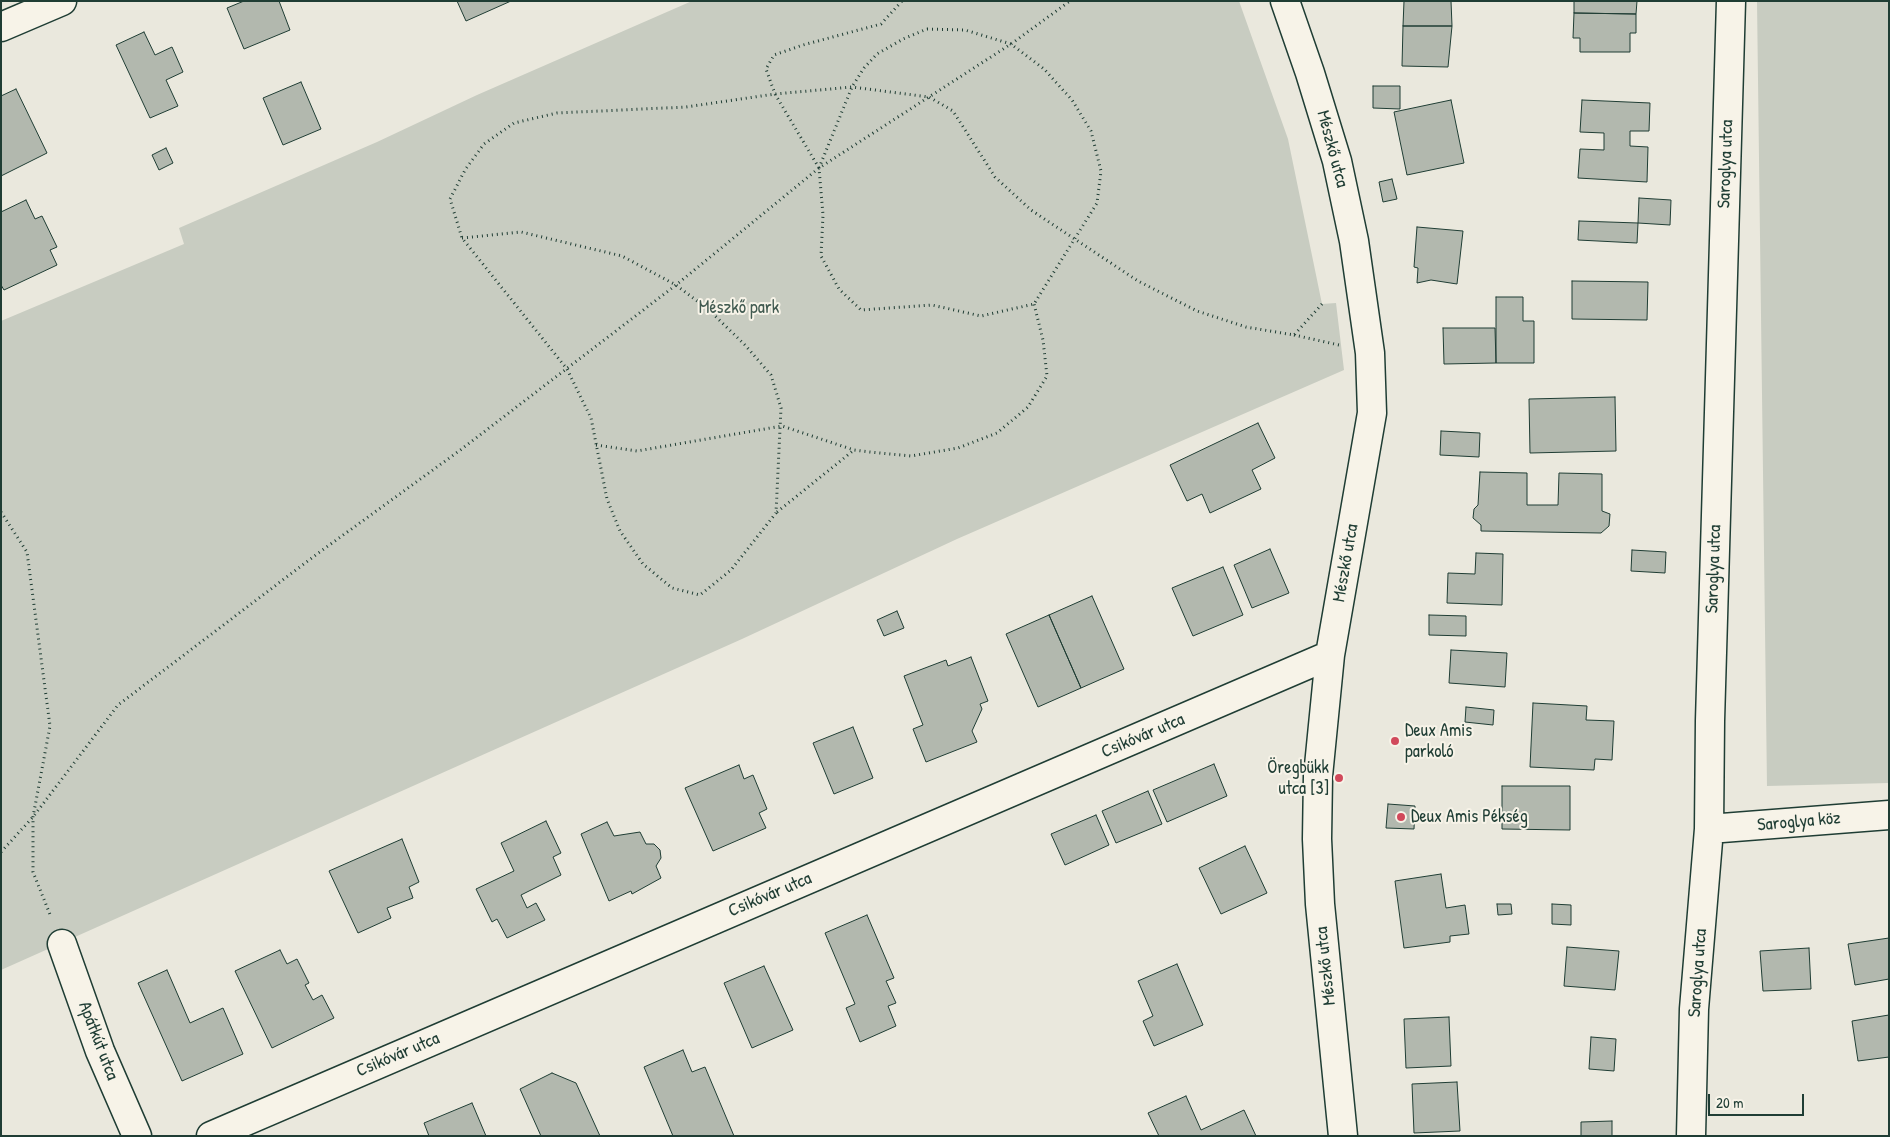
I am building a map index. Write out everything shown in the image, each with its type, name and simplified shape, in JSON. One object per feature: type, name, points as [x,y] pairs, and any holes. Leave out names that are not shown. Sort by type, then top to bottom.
[{"type":"street","points":[[1,27],[62,1]]},
{"type":"street","name":"Mészkő utca","points":[[1285,1],[1310,72],[1337,161],[1354,241],[1370,353],[1372,413],[1330,656],[1318,776],[1317,839],[1320,904],[1343,1136]]},
{"type":"street","name":"Saroglya utca","points":[[1691,1136],[1694,1009],[1709,829],[1710,721],[1731,1]]},
{"type":"street","name":"Csikóvár utca","points":[[211,1136],[1330,656]]},
{"type":"street","name":"Saroglya köz","points":[[1709,829],[1889,815]]},
{"type":"street","name":"Apátkút utca","points":[[62,944],[100,1051],[137,1136]]},
{"type":"path","points":[[819,168],[852,87],[876,54],[927,29],[965,30],[1011,44],[1044,69],[1072,100],[1091,131],[1101,171],[1097,203],[1034,304],[981,316],[932,306],[861,310],[839,289],[821,256],[823,215],[819,168],[775,94],[766,69],[774,55],[803,45],[881,24],[902,1]]},
{"type":"path","points":[[1,852],[33,817],[118,705],[676,285],[819,168],[1011,44],[1070,1]]},
{"type":"path","points":[[854,450],[776,513],[731,570],[700,595],[672,588],[643,564],[620,531],[607,499],[592,418],[566,369],[462,238],[450,199],[464,170],[484,144],[514,123],[556,113],[686,107],[775,94],[852,87],[929,97],[953,111],[995,177],[1031,210],[1138,281],[1196,311],[1246,328],[1294,335],[1370,353]]},
{"type":"path","points":[[462,238],[521,232],[622,256],[676,285],[708,310],[745,345],[771,375],[781,408],[782,426],[776,513]]},
{"type":"path","points":[[596,445],[637,451],[782,426],[854,450],[912,456],[958,448],[998,433],[1028,407],[1046,376],[1043,340],[1034,304]]},
{"type":"path","points":[[1294,335],[1322,304]]},
{"type":"path","points":[[1,512],[27,552],[50,726],[33,817],[33,872],[62,944]]},
{"type":"green space","name":"Mészkő park","points":[[692,1],[1239,1],[1288,139],[1322,304],[1336,303],[1344,370],[957,539],[742,639],[1,970],[1,321],[184,244],[179,228]]},
{"type":"green space","points":[[1757,1],[1889,1],[1889,783],[1767,786]]},
{"type":"building","points":[[244,1],[279,1],[290,30],[244,49],[227,8]]},
{"type":"building","points":[[457,1],[511,1],[466,21]]},
{"type":"building","points":[[1404,1],[1451,1],[1452,26],[1403,26]]},
{"type":"building","points":[[1574,1],[1637,1],[1636,14],[1574,13]]},
{"type":"building","points":[[1574,13],[1636,14],[1636,33],[1630,33],[1630,52],[1580,52],[1580,38],[1573,38]]},
{"type":"building","points":[[1403,26],[1452,26],[1448,67],[1402,66]]},
{"type":"building","points":[[144,32],[155,55],[172,47],[183,72],[166,80],[178,106],[150,118],[116,45]]},
{"type":"building","points":[[301,82],[321,129],[283,145],[263,98]]},
{"type":"building","points":[[1373,86],[1400,86],[1400,109],[1373,108]]},
{"type":"building","points":[[16,89],[47,153],[1,176],[1,96]]},
{"type":"building","points":[[1451,100],[1464,163],[1407,175],[1394,112]]},
{"type":"building","points":[[1582,100],[1650,103],[1649,131],[1630,131],[1630,146],[1648,147],[1647,182],[1578,178],[1580,149],[1604,150],[1604,133],[1580,132]]},
{"type":"building","points":[[166,148],[173,163],[159,170],[152,155]]},
{"type":"building","points":[[1392,179],[1397,199],[1383,202],[1379,182]]},
{"type":"building","points":[[1639,198],[1671,200],[1670,225],[1638,223]]},
{"type":"building","points":[[26,200],[35,219],[42,216],[57,247],[50,250],[57,265],[4,290],[1,285],[1,212]]},
{"type":"building","points":[[1579,221],[1638,223],[1637,243],[1578,240]]},
{"type":"building","points":[[1417,227],[1463,231],[1457,284],[1431,280],[1417,283],[1418,268],[1414,267]]},
{"type":"building","points":[[1572,281],[1648,282],[1647,320],[1572,319]]},
{"type":"building","points":[[1496,297],[1523,297],[1523,321],[1534,321],[1534,363],[1496,363]]},
{"type":"building","points":[[1443,328],[1495,328],[1496,363],[1444,364]]},
{"type":"building","points":[[1615,397],[1616,451],[1530,453],[1529,399]]},
{"type":"building","points":[[1258,423],[1275,458],[1252,470],[1261,489],[1210,513],[1202,494],[1187,501],[1170,465]]},
{"type":"building","points":[[1441,431],[1480,433],[1479,457],[1440,455]]},
{"type":"building","points":[[1480,472],[1527,473],[1527,505],[1558,505],[1559,473],[1602,474],[1602,511],[1610,514],[1609,526],[1601,533],[1481,531],[1481,525],[1473,518],[1474,509],[1478,505]]},
{"type":"building","points":[[1270,549],[1289,593],[1252,608],[1234,565]]},
{"type":"building","points":[[1632,550],[1666,552],[1665,573],[1631,571]]},
{"type":"building","points":[[1476,553],[1503,554],[1502,605],[1447,603],[1448,573],[1475,574]]},
{"type":"building","points":[[1223,567],[1243,615],[1193,636],[1172,588]]},
{"type":"building","points":[[1092,596],[1124,669],[1081,688],[1049,615]]},
{"type":"building","points":[[897,611],[904,628],[884,636],[877,620]]},
{"type":"building","points":[[1049,615],[1081,688],[1038,707],[1006,634]]},
{"type":"building","points":[[1429,615],[1466,616],[1466,636],[1429,635]]},
{"type":"building","points":[[1451,650],[1507,653],[1505,687],[1449,683]]},
{"type":"building","points":[[971,657],[988,701],[980,704],[982,709],[972,731],[977,742],[926,762],[913,729],[923,725],[904,676],[946,660],[948,666]]},
{"type":"building","points":[[1533,703],[1587,706],[1586,720],[1614,721],[1612,760],[1595,759],[1594,770],[1530,767]]},
{"type":"building","points":[[1466,707],[1494,710],[1493,725],[1465,722]]},
{"type":"building","points":[[853,727],[873,778],[834,794],[813,743]]},
{"type":"building","points":[[1214,764],[1227,796],[1167,822],[1153,790]]},
{"type":"building","points":[[739,765],[744,779],[753,775],[767,809],[759,813],[766,828],[713,851],[685,788]]},
{"type":"building","points":[[1502,786],[1570,786],[1570,830],[1502,829]]},
{"type":"building","points":[[1148,791],[1162,824],[1116,843],[1102,811]]},
{"type":"building","name":"Deux Amis Pékség","points":[[1388,804],[1415,806],[1414,829],[1386,828]]},
{"type":"building","points":[[1096,815],[1109,845],[1065,865],[1051,834]]},
{"type":"building","points":[[546,821],[561,853],[553,857],[561,875],[521,895],[527,908],[536,903],[545,920],[507,938],[497,919],[492,922],[476,889],[514,871],[501,843]]},
{"type":"building","points":[[607,822],[614,836],[640,832],[646,844],[654,844],[660,850],[661,858],[656,866],[661,878],[632,894],[631,891],[609,901],[581,834]]},
{"type":"building","points":[[402,839],[419,882],[409,887],[413,898],[387,908],[391,918],[358,933],[329,871]]},
{"type":"building","points":[[1245,846],[1267,893],[1221,914],[1199,868]]},
{"type":"building","points":[[1441,874],[1446,908],[1465,905],[1469,934],[1450,936],[1450,942],[1404,948],[1395,881]]},
{"type":"building","points":[[1497,904],[1511,904],[1512,914],[1498,915]]},
{"type":"building","points":[[1552,904],[1571,905],[1571,925],[1552,924]]},
{"type":"building","points":[[867,915],[894,978],[886,981],[896,1003],[888,1006],[896,1026],[860,1042],[846,1008],[855,1004],[825,933]]},
{"type":"building","points":[[1889,938],[1889,979],[1855,985],[1848,944]]},
{"type":"building","points":[[1567,947],[1619,951],[1615,990],[1564,986]]},
{"type":"building","points":[[1809,948],[1811,989],[1763,991],[1760,951]]},
{"type":"building","points":[[280,950],[287,964],[297,959],[309,983],[305,985],[313,1000],[322,995],[334,1018],[272,1048],[235,971]]},
{"type":"building","points":[[1177,964],[1203,1025],[1154,1046],[1143,1021],[1153,1016],[1138,981]]},
{"type":"building","points":[[764,966],[793,1030],[752,1048],[724,983]]},
{"type":"building","points":[[167,970],[190,1023],[223,1008],[243,1054],[182,1081],[138,983]]},
{"type":"building","points":[[1889,1015],[1889,1057],[1858,1061],[1852,1021]]},
{"type":"building","points":[[1449,1017],[1451,1066],[1406,1068],[1404,1019]]},
{"type":"building","points":[[1591,1037],[1616,1039],[1614,1071],[1589,1069]]},
{"type":"building","points":[[683,1050],[692,1072],[705,1067],[734,1136],[673,1136],[644,1067]]},
{"type":"building","points":[[552,1073],[576,1083],[600,1136],[541,1136],[520,1089]]},
{"type":"building","points":[[1457,1082],[1460,1131],[1414,1133],[1412,1084]]},
{"type":"building","points":[[1186,1096],[1201,1130],[1244,1110],[1256,1136],[1159,1136],[1148,1113]]},
{"type":"building","points":[[472,1103],[486,1136],[429,1136],[424,1123]]},
{"type":"building","points":[[1612,1121],[1612,1136],[1581,1136],[1581,1122]]},
{"type":"place","name":"Deux Amis parkoló","points":[[1395,741]]},
{"type":"place","name":"Öregbükk utca [3]","points":[[1339,778]]},
{"type":"place","name":"Deux Amis Pékség","points":[[1401,817]]}]
